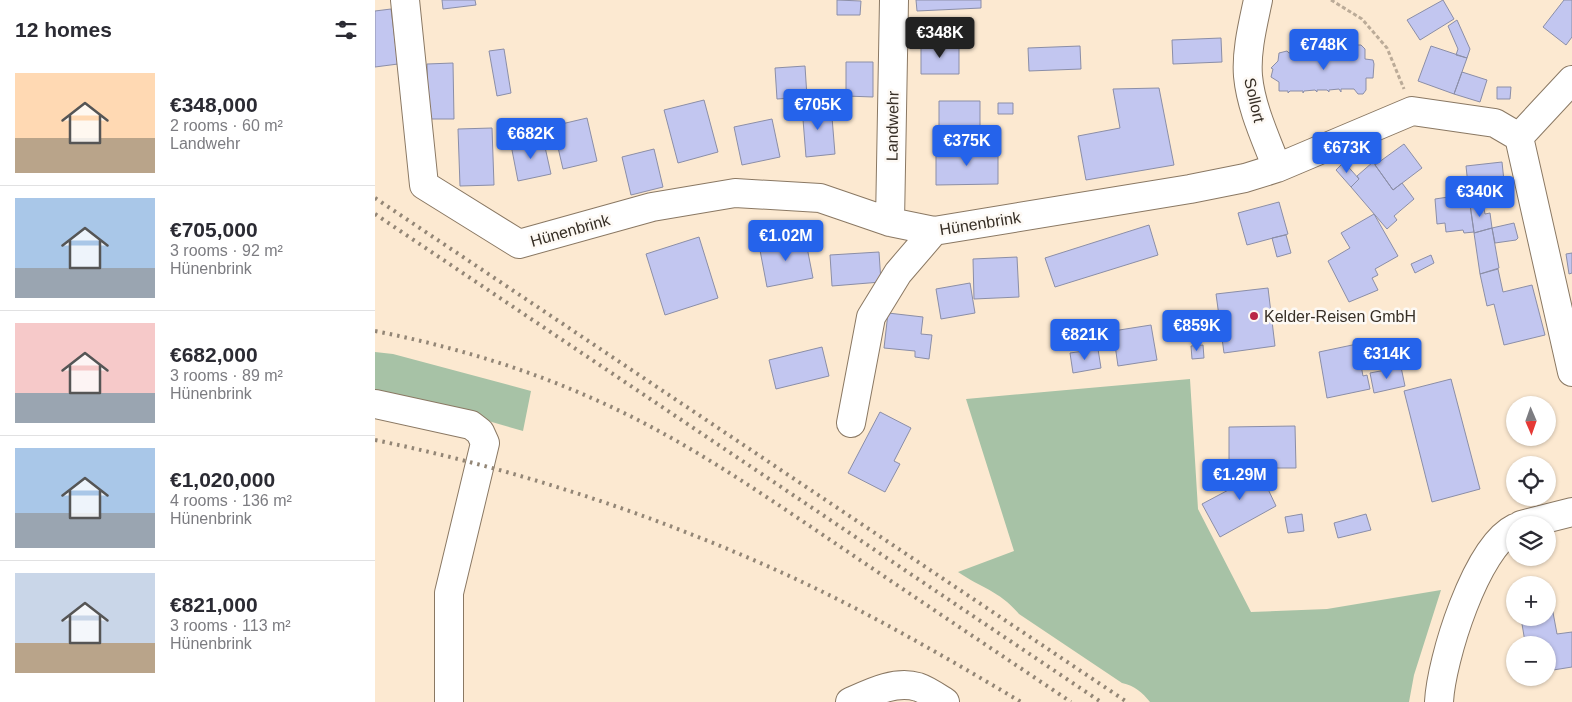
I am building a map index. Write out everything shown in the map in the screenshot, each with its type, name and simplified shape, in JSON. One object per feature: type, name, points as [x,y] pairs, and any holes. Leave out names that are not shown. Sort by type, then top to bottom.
[{"type":"street","name":"Hünenbrink","points":[[405,0],[424,184],[519,244],[652,207],[735,192],[820,198],[890,222],[934,231],[1190,189],[1277,168],[1412,111]]},
{"type":"street","name":"Landwehr","points":[[890,222],[894,0]]},
{"type":"street","name":"Sollort","points":[[1259,0],[1250,42],[1248,76],[1258,120],[1277,168]]},
{"type":"street","points":[[1519,137],[1572,80]]},
{"type":"street","points":[[1412,111],[1495,123],[1519,137],[1572,372]]},
{"type":"street","points":[[851,422],[871,317],[898,273],[934,231]]},
{"type":"street","points":[[375,404],[471,424],[481,432],[485,443],[449,593],[449,702]]},
{"type":"street","points":[[1556,516],[1572,512]]},
{"type":"street","points":[[1439,702],[1447,651],[1471,587],[1496,544],[1506,536]]},
{"type":"street","points":[[850,702],[877,689],[897,687],[917,687],[945,702]]},
{"type":"path","points":[[1331,0],[1362,19],[1387,48],[1412,111]]},
{"type":"green space","points":[[375,352],[393,354],[531,391],[523,431],[402,396],[375,392]]},
{"type":"green space","points":[[1190,379],[1198,509],[1251,612],[1327,609],[1441,590],[1414,675],[1409,702],[1150,702],[1138,690],[1122,683],[1019,614],[1005,600],[958,572],[1014,551],[966,399]]},
{"type":"building","points":[[442,0],[475,0],[476,5],[443,9]]},
{"type":"building","points":[[837,0],[861,1],[860,15],[837,15]]},
{"type":"building","points":[[916,0],[981,0],[981,8],[917,11]]},
{"type":"building","points":[[1443,0],[1454,19],[1420,40],[1407,20]]},
{"type":"building","points":[[1564,0],[1572,0],[1572,37],[1566,45],[1543,27]]},
{"type":"building","points":[[391,9],[398,64],[375,67],[375,11]]},
{"type":"building","points":[[1457,20],[1470,49],[1467,58],[1456,55],[1458,49],[1448,26]]},
{"type":"building","points":[[1221,38],[1222,62],[1173,64],[1172,40]]},
{"type":"building","points":[[921,44],[959,44],[959,74],[921,74]]},
{"type":"building","points":[[1356,45],[1361,45],[1365,49],[1365,59],[1373,60],[1374,64],[1373,78],[1366,78],[1366,90],[1363,94],[1358,94],[1354,89],[1341,89],[1341,92],[1339,89],[1329,90],[1329,92],[1327,90],[1317,90],[1317,92],[1315,90],[1304,91],[1303,93],[1303,91],[1290,91],[1288,93],[1288,91],[1279,91],[1279,82],[1271,77],[1273,69],[1271,68],[1278,61],[1279,53],[1287,51],[1289,53],[1302,52],[1303,50],[1304,52],[1314,52],[1316,50],[1316,52],[1328,49],[1328,51],[1338,51],[1340,49],[1340,51],[1353,50]]},
{"type":"building","points":[[1080,46],[1081,69],[1029,71],[1028,48]]},
{"type":"building","points":[[1431,46],[1467,58],[1454,94],[1418,81]]},
{"type":"building","points":[[504,49],[511,93],[497,96],[489,51]]},
{"type":"building","points":[[846,62],[873,62],[873,97],[846,96]]},
{"type":"building","points":[[453,63],[454,119],[428,119],[427,64]]},
{"type":"building","points":[[805,66],[807,97],[777,99],[775,68]]},
{"type":"building","points":[[1462,72],[1487,80],[1480,102],[1454,94]]},
{"type":"building","points":[[1497,87],[1511,87],[1510,99],[1497,99]]},
{"type":"building","points":[[1159,88],[1174,165],[1086,180],[1078,136],[1120,128],[1113,89]]},
{"type":"building","points":[[704,100],[718,152],[678,163],[664,110]]},
{"type":"building","points":[[939,101],[980,101],[980,135],[939,135]]},
{"type":"building","points":[[998,103],[1013,103],[1013,114],[998,114]]},
{"type":"building","points":[[831,105],[835,154],[806,157],[802,107]]},
{"type":"building","points":[[587,118],[597,161],[563,169],[553,126]]},
{"type":"building","points":[[772,119],[780,157],[742,165],[734,127]]},
{"type":"building","points":[[492,128],[494,185],[460,186],[458,129]]},
{"type":"building","points":[[543,138],[551,174],[518,181],[511,145]]},
{"type":"building","points":[[1404,144],[1422,168],[1393,190],[1375,165]]},
{"type":"building","points":[[654,149],[663,187],[631,195],[622,157]]},
{"type":"building","points":[[998,149],[998,184],[936,185],[936,150]]},
{"type":"building","points":[[1344,162],[1359,179],[1351,187],[1336,170]]},
{"type":"building","points":[[1373,162],[1393,190],[1402,183],[1414,199],[1394,216],[1397,220],[1387,229],[1351,187],[1359,179],[1357,176]]},
{"type":"building","points":[[1502,162],[1506,200],[1470,204],[1466,166]]},
{"type":"building","points":[[1455,196],[1456,207],[1470,205],[1474,232],[1464,233],[1463,230],[1446,232],[1445,223],[1437,224],[1435,199]]},
{"type":"building","points":[[1279,202],[1288,234],[1247,245],[1238,213]]},
{"type":"building","points":[[1483,203],[1485,214],[1490,213],[1492,228],[1474,233],[1470,204]]},
{"type":"building","points":[[1374,214],[1398,256],[1375,269],[1378,275],[1372,278],[1378,290],[1349,302],[1328,261],[1350,248],[1341,233]]},
{"type":"building","points":[[1514,223],[1518,238],[1516,240],[1495,243],[1492,228]]},
{"type":"building","points":[[1149,225],[1158,255],[1055,287],[1045,258]]},
{"type":"building","points":[[1492,228],[1499,268],[1480,274],[1474,233]]},
{"type":"building","points":[[1286,235],[1291,253],[1277,257],[1272,238]]},
{"type":"building","points":[[699,237],[718,298],[665,315],[646,254]]},
{"type":"building","points":[[805,237],[813,278],[767,287],[759,245]]},
{"type":"building","points":[[879,252],[881,282],[832,286],[830,255]]},
{"type":"building","points":[[1572,253],[1572,273],[1569,274],[1566,254]]},
{"type":"building","points":[[1431,255],[1434,263],[1415,273],[1411,264]]},
{"type":"building","points":[[1017,257],[1019,297],[974,299],[973,259]]},
{"type":"building","points":[[1498,269],[1503,292],[1532,285],[1545,335],[1504,345],[1494,304],[1487,306],[1480,274]]},
{"type":"building","points":[[970,283],[975,313],[941,319],[936,289]]},
{"type":"building","points":[[1268,288],[1275,346],[1224,353],[1216,294]]},
{"type":"building","points":[[888,313],[923,317],[921,334],[932,335],[929,359],[915,357],[915,351],[884,348]]},
{"type":"building","points":[[1151,325],[1157,360],[1118,366],[1113,331]]},
{"type":"building","points":[[1357,344],[1363,376],[1367,375],[1370,389],[1327,398],[1319,352]]},
{"type":"building","points":[[1203,345],[1204,358],[1192,359],[1191,346]]},
{"type":"building","points":[[822,347],[829,376],[776,389],[769,360]]},
{"type":"building","points":[[1098,349],[1101,368],[1073,373],[1070,353]]},
{"type":"building","points":[[1401,367],[1405,386],[1374,393],[1370,373]]},
{"type":"building","points":[[1451,379],[1480,489],[1432,502],[1404,391]]},
{"type":"building","points":[[880,412],[911,428],[894,461],[900,464],[885,492],[848,473]]},
{"type":"building","points":[[1295,426],[1296,468],[1229,468],[1229,427]]},
{"type":"building","points":[[1229,468],[1258,468],[1276,506],[1220,537],[1202,504],[1234,487]]},
{"type":"building","points":[[1302,514],[1304,531],[1288,533],[1285,517]]},
{"type":"building","points":[[1366,514],[1371,530],[1338,538],[1334,523]]},
{"type":"building","points":[[1522,626],[1556,626],[1557,634],[1572,632],[1572,667],[1556,670],[1556,636],[1524,636]]},
{"type":"railway","points":[[375,198],[1127,702]]},
{"type":"railway","points":[[375,214],[1101,702]]},
{"type":"railway","points":[[375,331],[460,351],[515,368],[569,388],[626,414],[714,463],[1071,702]]},
{"type":"railway","points":[[375,440],[532,479],[634,513],[735,552],[845,603],[934,651],[1021,702]]},
{"type":"place","name":"Kelder-Reisen GmbH","points":[[1254,316]]}]
